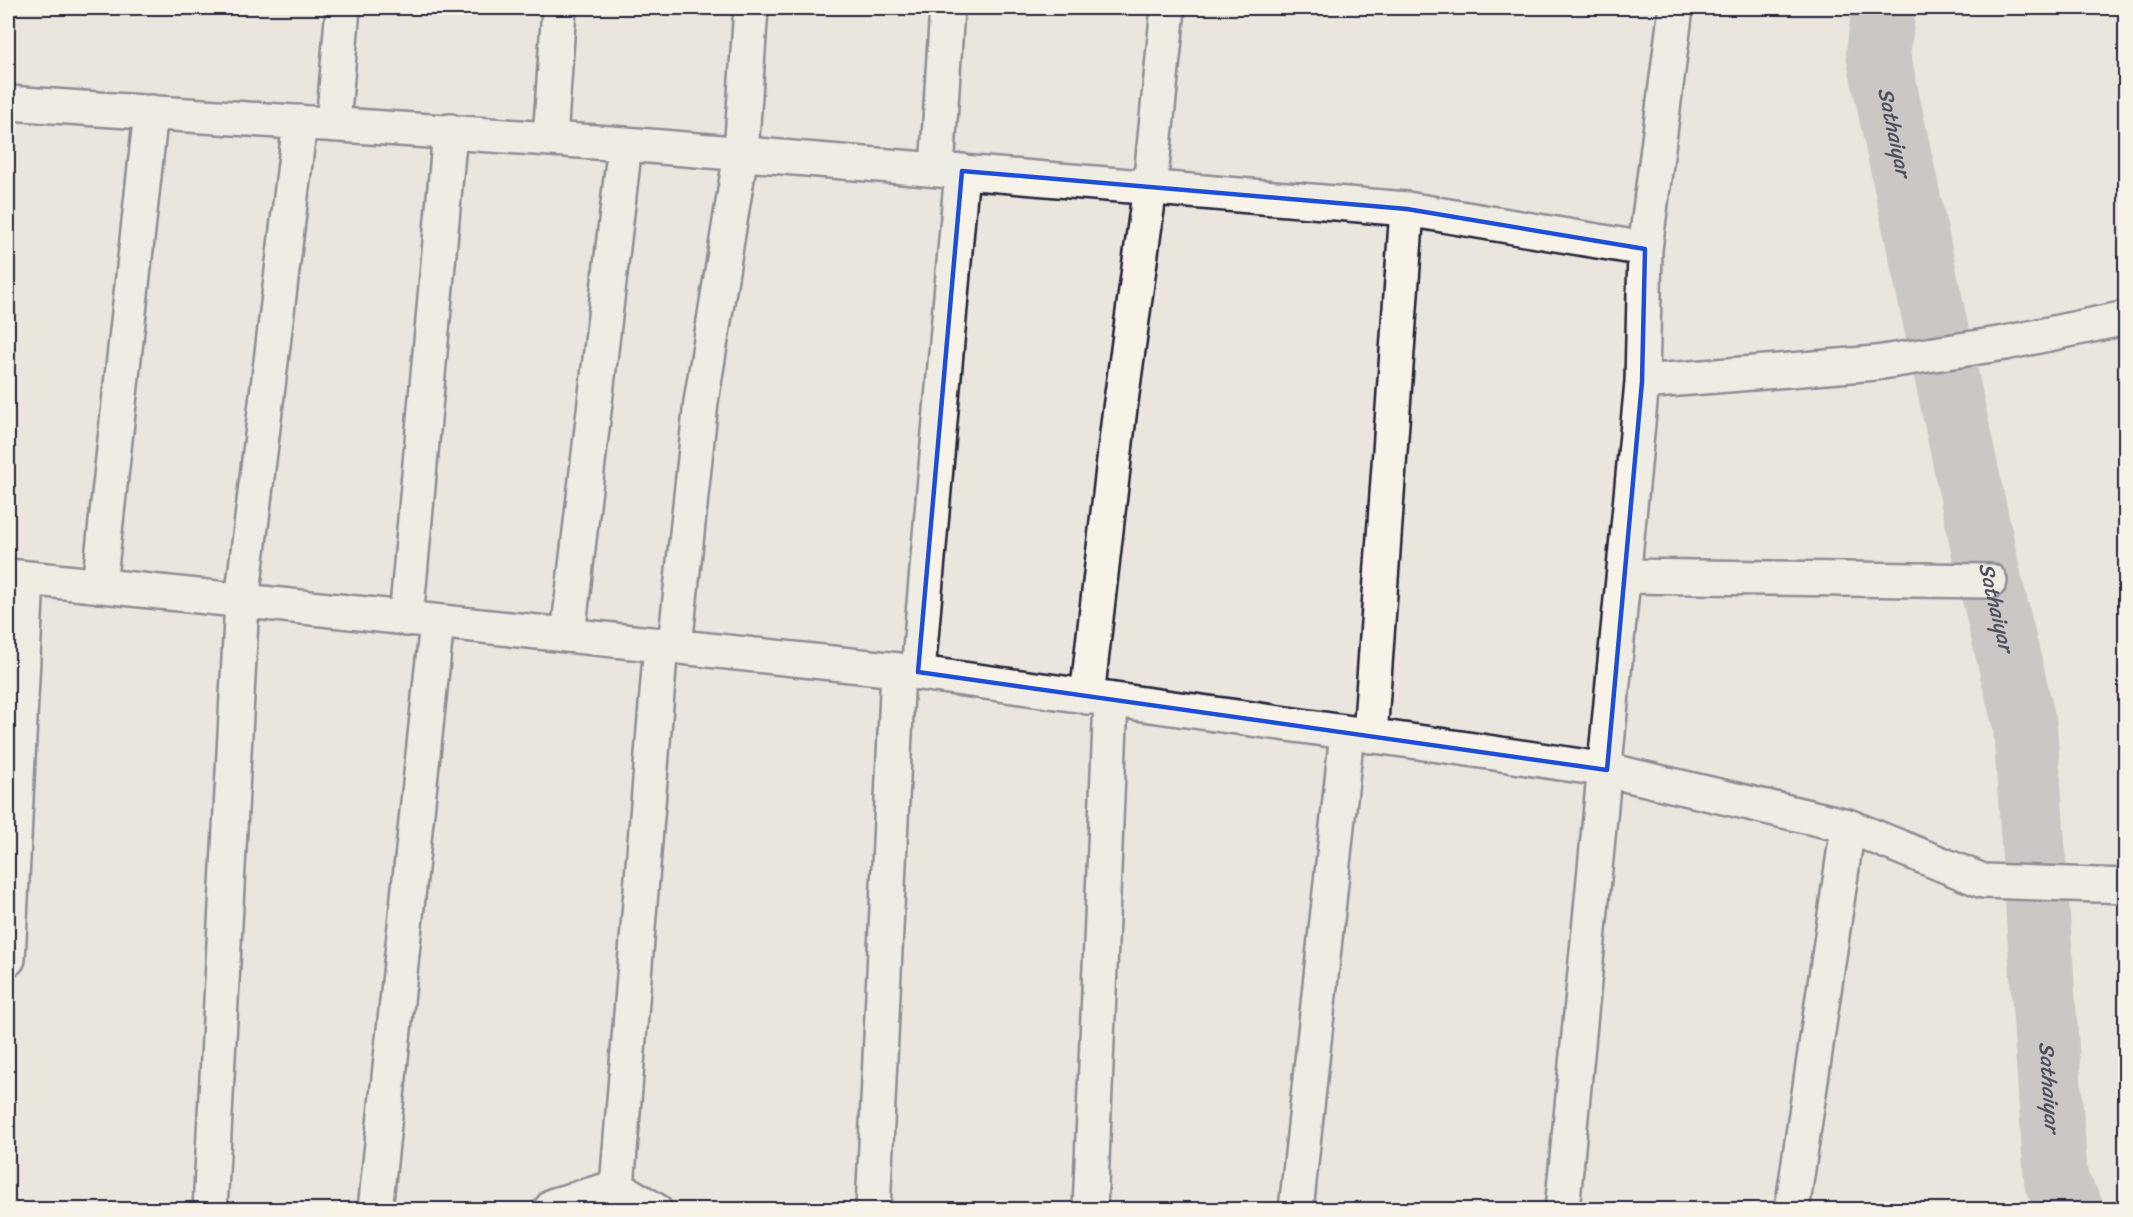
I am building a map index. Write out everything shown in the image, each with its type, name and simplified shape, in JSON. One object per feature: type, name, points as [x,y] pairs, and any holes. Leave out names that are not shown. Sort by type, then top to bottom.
[{"type":"street","points":[[333,124],[343,8]]},
{"type":"street","points":[[550,139],[559,8]]},
{"type":"street","points":[[617,1186],[668,645],[701,402],[741,153],[751,8]]},
{"type":"street","points":[[873,1209],[908,671],[950,171],[947,8]]},
{"type":"street","points":[[1090,1209],[1099,699],[1119,416],[1150,187],[1168,8]]},
{"type":"street","points":[[1562,1209],[1642,382],[1645,249],[1676,8]]},
{"type":"street","points":[[8,103],[625,144],[1407,209],[1645,249]]},
{"type":"street","points":[[99,586],[152,112]]},
{"type":"street","points":[[210,1209],[242,600],[300,122]]},
{"type":"street","points":[[375,1209],[421,621],[450,131]]},
{"type":"street","points":[[568,635],[625,144]]},
{"type":"street","points":[[1296,1209],[1358,735],[1407,209]]},
{"type":"street","points":[[1642,382],[1876,363],[2005,343],[2126,318]]},
{"type":"street","points":[[1624,576],[1990,581]]},
{"type":"street","points":[[8,959],[17,577],[908,671],[1606,770],[1848,826],[1983,881],[2126,886]]},
{"type":"street","points":[[1792,1209],[1848,826]]},
{"type":"street","points":[[550,1209],[554,1204],[617,1186],[655,1209]]},
{"type":"highlighted area","points":[[962,171],[1407,209],[1645,249],[1642,382],[1607,770],[918,672]]},
{"type":"waterway","name":"Sathaiyar","points":[[1884,8],[1878,54],[1990,581],[2025,726],[2056,1181],[2072,1210]]}]
